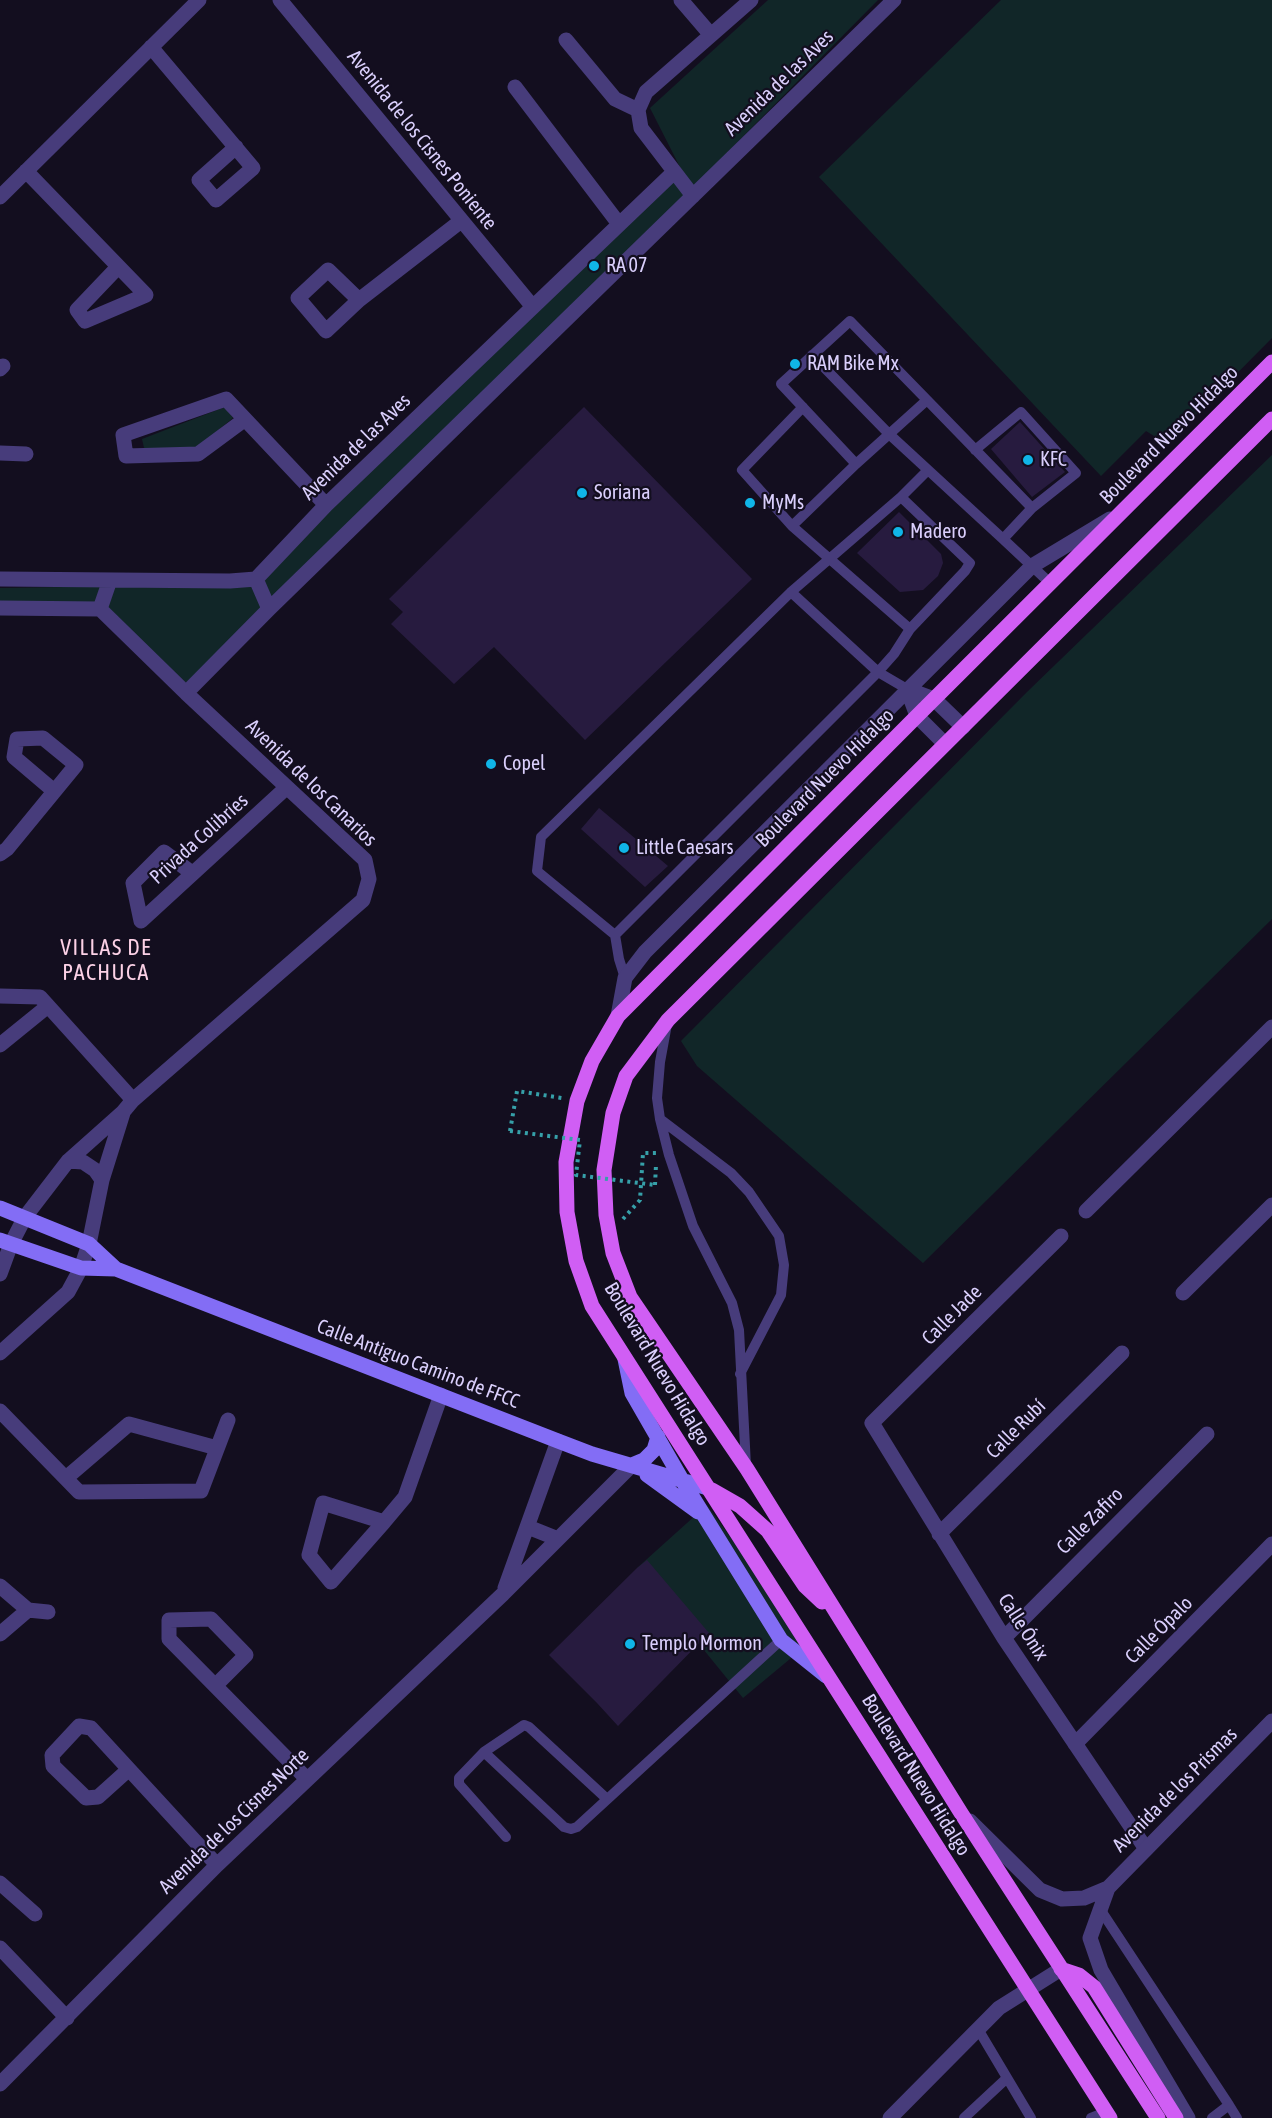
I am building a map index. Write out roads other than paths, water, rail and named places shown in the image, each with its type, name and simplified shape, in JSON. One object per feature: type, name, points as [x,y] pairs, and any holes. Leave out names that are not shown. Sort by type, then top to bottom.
[{"type":"main road","name":"Boulevard Nuevo Hidalgo","points":[[1108,2115],[592,1306],[576,1261],[567,1212],[566,1162],[577,1101],[592,1061],[618,1016],[1272,362]]},
{"type":"main road","name":"Boulevard Nuevo Hidalgo","points":[[1158,2118],[961,1813],[747,1469],[630,1297],[613,1253],[606,1215],[604,1170],[613,1113],[626,1076],[668,1020],[1272,419]]},
{"type":"main road","name":"Calle Antiguo Camino de FFCC","points":[[0,1208],[89,1244],[116,1269]]},
{"type":"main road","name":"Calle Antiguo Camino de FFCC","points":[[5,1242],[81,1268],[116,1269],[592,1454],[708,1488]]},
{"type":"main road","points":[[625,1359],[632,1393],[682,1480],[781,1640],[832,1681]]},
{"type":"main road","points":[[632,1465],[644,1460],[654,1450],[658,1437]]},
{"type":"main road","points":[[632,1465],[706,1518]]},
{"type":"main road","points":[[708,1488],[740,1506],[768,1531],[805,1586],[842,1624]]},
{"type":"main road","points":[[1061,1969],[1079,1975],[1094,1987],[1176,2118]]},
{"type":"street","points":[[0,197],[199,0]]},
{"type":"street","name":"Avenida de los Cisnes Poniente","points":[[280,0],[533,307]]},
{"type":"street","points":[[681,0],[711,35]]},
{"type":"street","points":[[693,196],[641,128],[638,110],[646,92],[751,0]]},
{"type":"street","name":"Avenida de las Aves","points":[[186,693],[269,609],[894,0]]},
{"type":"street","points":[[566,40],[615,99],[638,110]]},
{"type":"street","points":[[150,47],[236,147]]},
{"type":"street","points":[[515,87],[619,224]]},
{"type":"street","points":[[26,171],[118,267]]},
{"type":"street","name":"Avenida de las Aves","points":[[256,579],[326,505],[674,172]]},
{"type":"street","points":[[359,300],[461,221]]},
{"type":"street","points":[[244,420],[198,454],[126,456],[123,435],[226,399],[326,505]]},
{"type":"street","points":[[0,453],[26,454]]},
{"type":"street","points":[[618,1016],[626,978],[645,952],[908,689],[1032,566],[1121,513]]},
{"type":"street","points":[[0,579],[230,581],[256,579],[269,609]]},
{"type":"street","points":[[0,608],[100,609],[110,580]]},
{"type":"street","name":"Avenida de los Canarios","points":[[0,1274],[5,1242],[68,1161],[363,900],[369,879],[365,860],[286,788],[100,609]]},
{"type":"street","points":[[908,689],[934,699],[963,727]]},
{"type":"street","points":[[908,689],[917,716],[945,744]]},
{"type":"street","name":"Privada Colibríes","points":[[192,873],[164,852],[133,883],[141,921],[286,788]]},
{"type":"street","points":[[0,854],[7,849],[54,790]]},
{"type":"street","points":[[0,996],[40,997],[128,1106],[102,1180],[89,1244],[81,1268],[68,1292],[0,1352]]},
{"type":"street","points":[[0,1045],[48,1006]]},
{"type":"street","points":[[1086,1211],[1272,1027]]},
{"type":"street","points":[[68,1161],[83,1162],[95,1170],[102,1180]]},
{"type":"street","points":[[1183,1293],[1272,1205]]},
{"type":"street","name":"Calle Jade","points":[[872,1423],[1061,1236]]},
{"type":"street","name":"Calle Rubí","points":[[939,1534],[1122,1353]]},
{"type":"street","points":[[384,1522],[323,1503],[309,1555],[331,1582],[384,1522],[405,1497],[441,1395]]},
{"type":"street","points":[[0,1411],[79,1492],[201,1491],[228,1420]]},
{"type":"street","name":"Calle Ónix","points":[[872,1423],[1004,1638],[1146,1849]]},
{"type":"street","points":[[66,1479],[129,1424],[217,1448]]},
{"type":"street","name":"Calle Zafiro","points":[[1004,1638],[1207,1434]]},
{"type":"street","name":"Avenida de los Cisnes Norte","points":[[503,1593],[558,1441]]},
{"type":"street","name":"Avenida de los Cisnes Norte","points":[[0,2085],[217,1865],[503,1593],[632,1465]]},
{"type":"street","points":[[528,1527],[558,1539]]},
{"type":"street","name":"Calle Ópalo","points":[[1075,1744],[1272,1544]]},
{"type":"street","points":[[0,1586],[28,1610],[48,1612]]},
{"type":"street","points":[[0,1634],[28,1610]]},
{"type":"street","points":[[216,1685],[246,1655],[211,1619],[169,1620],[169,1639],[307,1779]]},
{"type":"street","name":"Avenida de los Prismas","points":[[961,1813],[1040,1890],[1062,1899],[1084,1899],[1108,1888],[1272,1721]]},
{"type":"street","points":[[128,1770],[98,1797],[86,1798],[53,1766],[52,1755],[79,1726],[91,1728],[217,1865]]},
{"type":"street","name":"Avenida de los Prismas","points":[[1108,1888],[1090,1938],[1101,1970],[1188,2118]]},
{"type":"street","points":[[3,1892],[35,1914]]},
{"type":"street","points":[[0,1948],[67,2018]]},
{"type":"street","points":[[890,2118],[999,2008],[1061,1969]]},
{"type":"lane","points":[[856,464],[781,384],[850,321],[1032,508]]},
{"type":"lane","points":[[813,355],[889,434],[1050,583]]},
{"type":"lane","points":[[792,526],[927,400]]},
{"type":"lane","points":[[802,407],[742,470],[792,526],[910,629]]},
{"type":"lane","points":[[975,450],[1021,412],[1076,473],[1032,508],[1003,539]]},
{"type":"lane","points":[[626,978],[619,960],[615,935],[537,871],[541,837],[791,592],[902,497],[928,470]]},
{"type":"lane","points":[[615,935],[878,672],[894,654],[910,629],[965,571],[970,563],[902,497]]},
{"type":"lane","points":[[791,592],[878,672],[908,689]]},
{"type":"lane","points":[[668,1020],[659,1071],[657,1098],[660,1119],[669,1155],[693,1226],[732,1302],[739,1330],[747,1469]]},
{"type":"lane","points":[[660,1119],[731,1173],[749,1192],[779,1236],[784,1265],[781,1296],[740,1374]]},
{"type":"lane","points":[[484,1752],[564,1827],[571,1829],[577,1827],[781,1640]]},
{"type":"lane","points":[[506,1837],[459,1784],[459,1778],[484,1752],[524,1725],[529,1727],[607,1799]]},
{"type":"lane","points":[[1100,1909],[1238,2118]]},
{"type":"lane","points":[[978,2029],[1031,2118]]},
{"type":"lane","points":[[964,2118],[1007,2078]]},
{"type":"lane","points":[[1212,2118],[1229,2105]]},
{"type":"lane","points":[[1091,2118],[1108,2115]]},
{"type":"place","name":"RA 07","points":[[594,266]]},
{"type":"place","name":"RAM Bike Mx","points":[[795,364]]},
{"type":"place","name":"KFC","points":[[1028,460]]},
{"type":"place","name":"Soriana","points":[[582,493]]},
{"type":"place","name":"MyMs","points":[[750,503]]},
{"type":"place","name":"Madero","points":[[898,532]]},
{"type":"place","name":"Copel","points":[[491,764]]},
{"type":"place","name":"Little Caesars","points":[[624,848]]},
{"type":"place","name":"Templo Mormon","points":[[630,1644]]},
{"type":"district","name":"VILLAS DE PACHUCA","points":[[106,960]]}]
